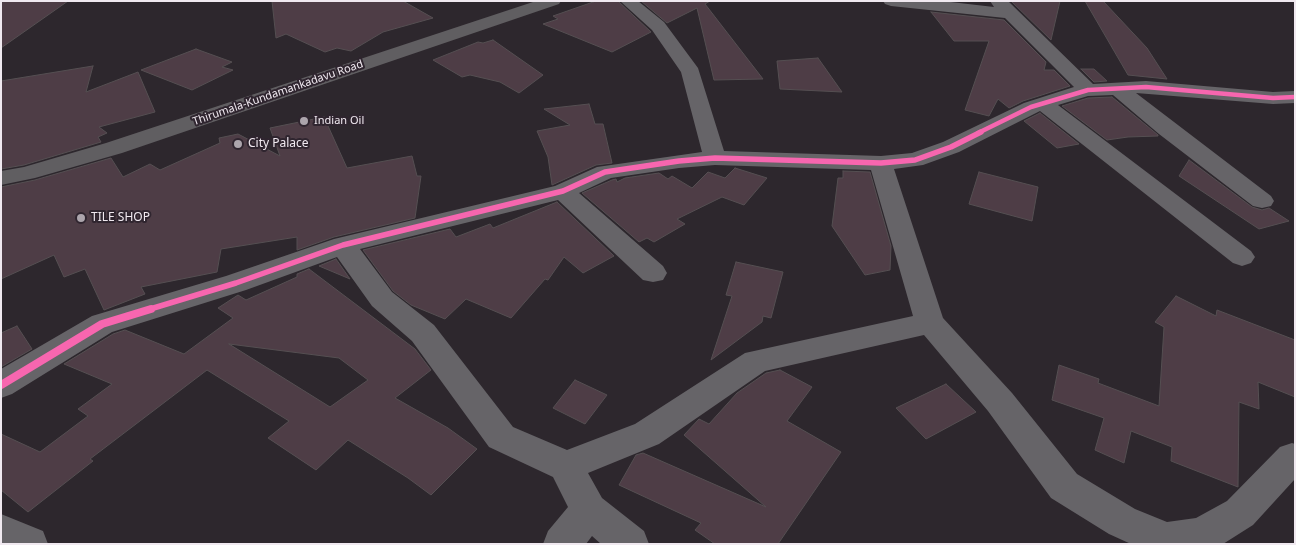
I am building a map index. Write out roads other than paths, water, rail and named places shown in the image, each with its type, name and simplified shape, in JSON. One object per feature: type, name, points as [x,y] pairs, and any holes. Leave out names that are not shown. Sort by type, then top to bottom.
[{"type":"main road","name":"Thirumala-Kundamankadavu Road","points":[[1,178],[27,173],[114,148],[552,1]]},
{"type":"street","points":[[628,1],[658,26],[691,72],[715,158]]},
{"type":"street","points":[[891,1],[1003,7],[1088,90]]},
{"type":"street","points":[[1,385],[102,324],[236,283],[343,245],[563,191],[605,172],[679,161],[715,158],[881,164],[915,160],[951,147],[1044,103],[1088,90],[1146,87],[1273,98],[1295,97]]},
{"type":"street","points":[[1116,88],[1262,201]]},
{"type":"street","points":[[1044,103],[1242,257]]},
{"type":"street","points":[[881,164],[930,323],[1005,409],[1064,486],[1122,522],[1167,540],[1201,536],[1240,513],[1292,458]]},
{"type":"street","points":[[563,191],[653,273]]},
{"type":"street","points":[[343,245],[382,299],[423,333],[501,437],[566,466],[589,510],[630,544]]},
{"type":"street","points":[[566,466],[647,434],[756,362],[930,323]]},
{"type":"street","points":[[562,544],[589,510]]},
{"type":"street","points":[[1,532],[29,544]]},
{"type":"place","name":"Indian Oil","points":[[304,121]]},
{"type":"place","name":"City Palace","points":[[238,144]]},
{"type":"place","name":"TILE SHOP","points":[[81,218]]}]
